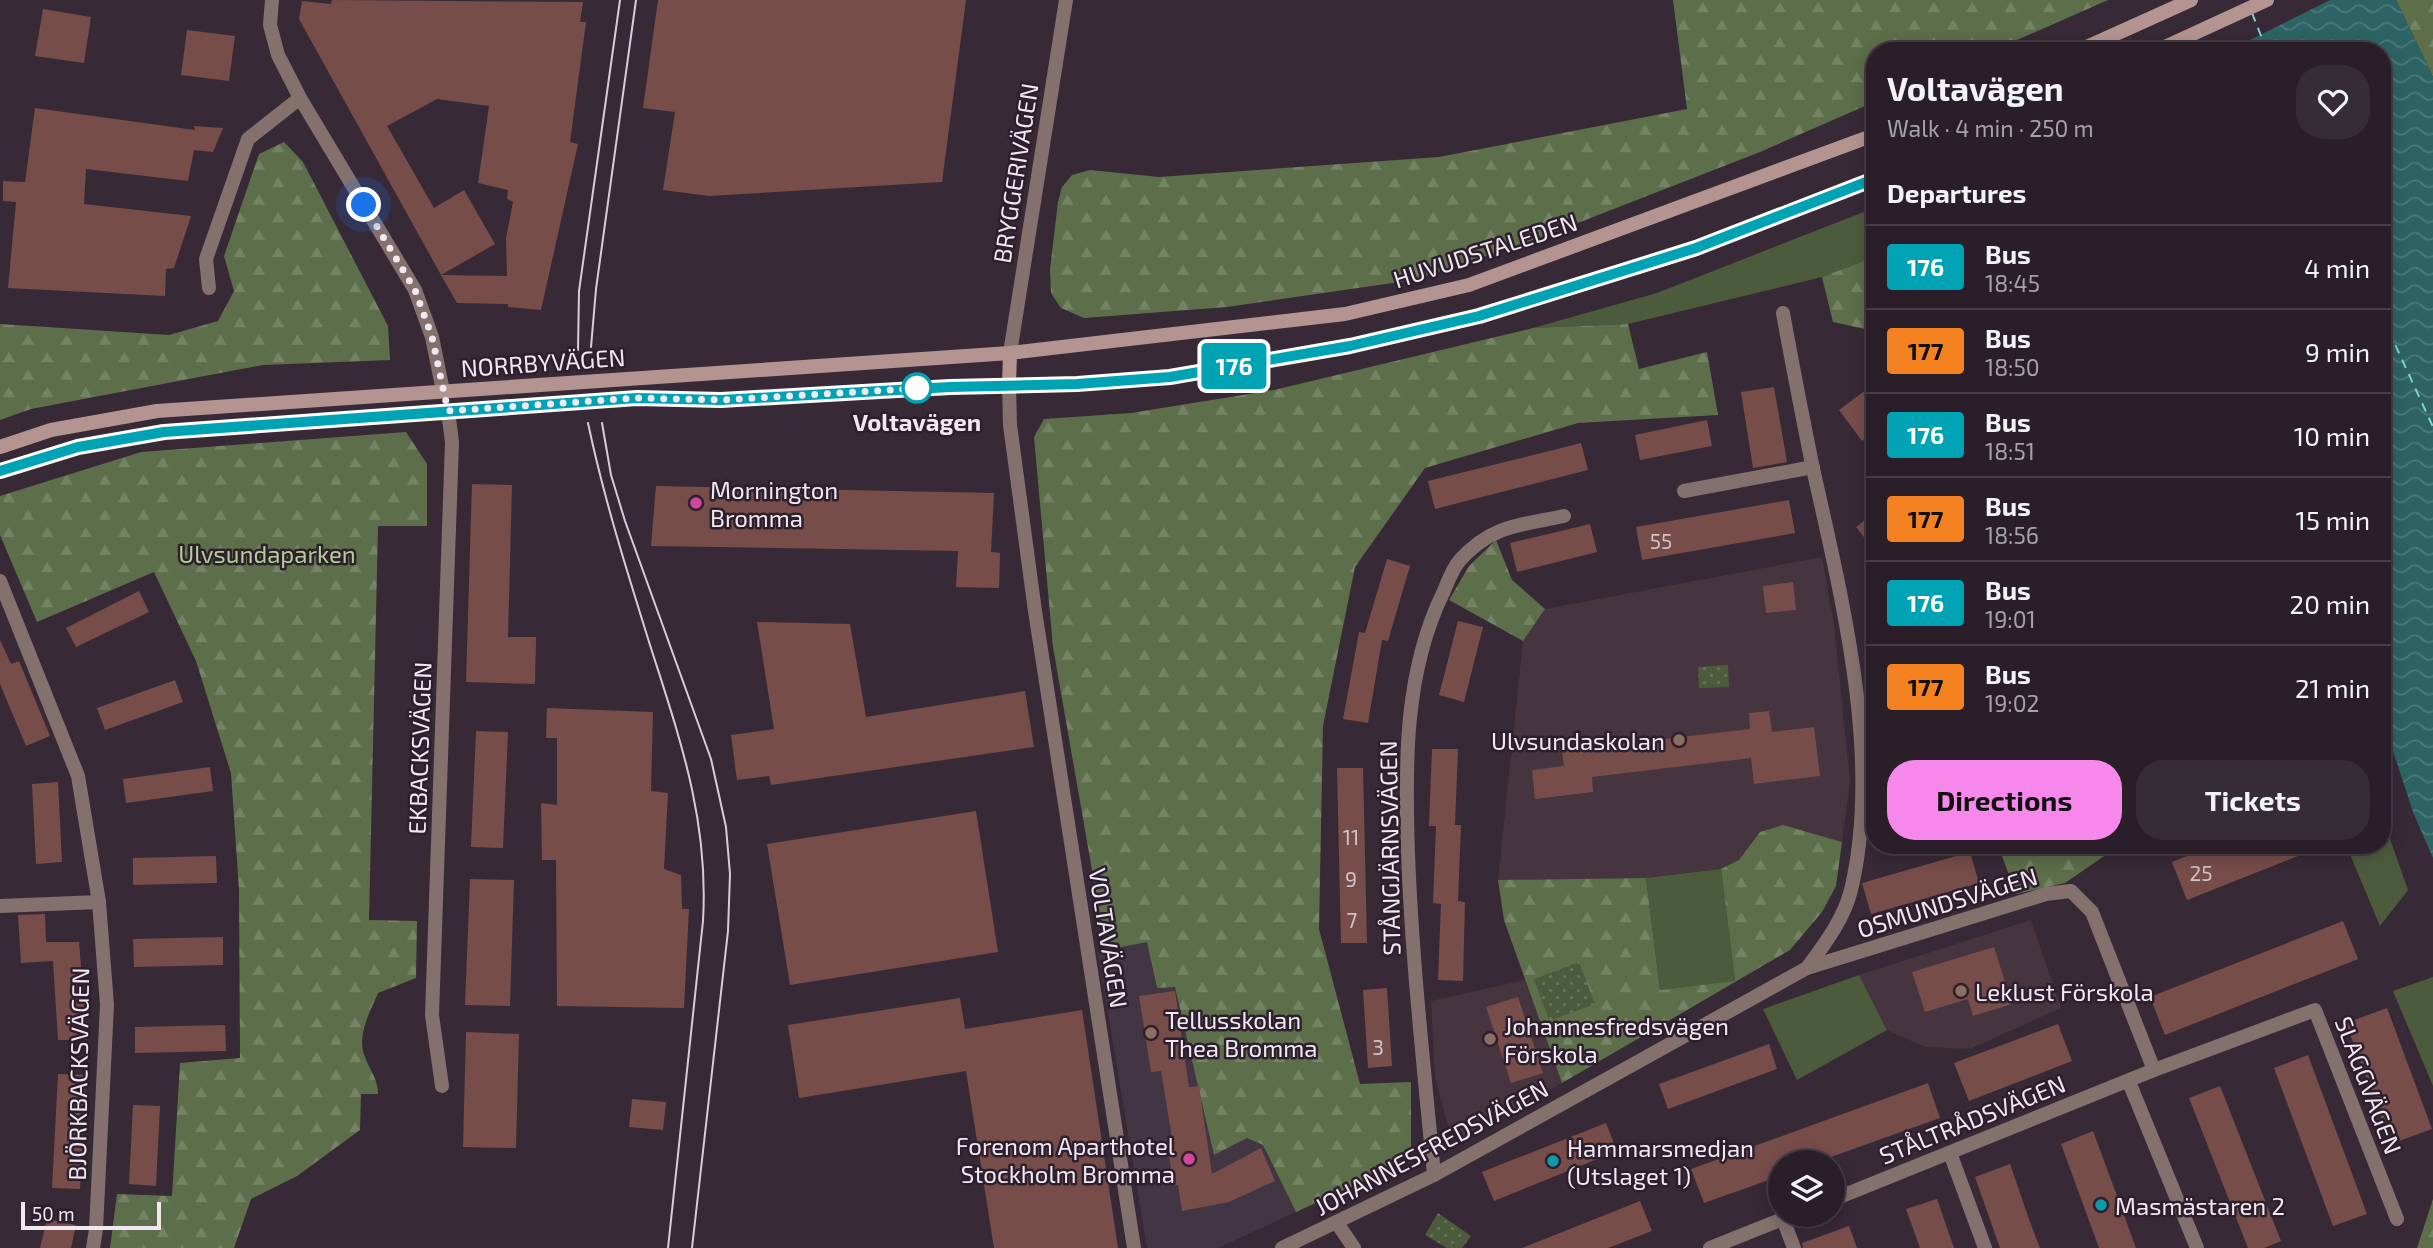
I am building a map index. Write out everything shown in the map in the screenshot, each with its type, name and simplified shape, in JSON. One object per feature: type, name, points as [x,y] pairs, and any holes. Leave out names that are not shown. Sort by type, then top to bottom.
[{"type":"main road","points":[[2097,42],[2191,0]]},
{"type":"main road","points":[[2176,42],[2267,0]]},
{"type":"main road","name":"HUVUDSTALEDEN","points":[[1010,353],[1345,314],[1469,285],[1866,138]]},
{"type":"main road","points":[[1010,353],[1009,385],[1077,384],[1170,377],[1350,346],[1479,316],[1696,248],[1866,182]]},
{"type":"main road","name":"NORRBYVÄGEN","points":[[0,447],[51,430],[157,411],[1010,353]]},
{"type":"main road","name":"NORRBYVÄGEN","points":[[0,471],[78,447],[164,432],[637,398],[721,400],[1009,385]]},
{"type":"main road","points":[[443,391],[448,411]]},
{"type":"street","points":[[272,0],[270,25],[278,55],[300,99],[415,290],[432,337],[443,391]]},
{"type":"street","name":"BRYGGERIVÄGEN","points":[[1010,353],[1066,0]]},
{"type":"street","points":[[209,288],[206,259],[248,139],[300,99]]},
{"type":"street","name":"JOHANNESFREDSVÄGEN","points":[[1282,1248],[1434,1175],[1807,968],[1833,932],[1851,893],[1862,818],[1862,766],[1847,630],[1783,313]]},
{"type":"street","name":"VOLTAVÄGEN","points":[[1009,385],[1010,425],[1035,611],[1135,1248]]},
{"type":"street","name":"EKBACKSVÄGEN","points":[[442,1086],[432,1015],[452,442],[448,411]]},
{"type":"street","points":[[1684,491],[1813,467]]},
{"type":"street","name":"STÅNGJÄRNSVÄGEN","points":[[1434,1175],[1410,912],[1406,795],[1409,719],[1418,663],[1436,607],[1459,561],[1493,531],[1564,516]]},
{"type":"street","name":"BJÖRKBACKSVÄGEN","points":[[0,581],[78,776],[99,902],[107,1005],[93,1248]]},
{"type":"street","name":"OSMUNDSVÄGEN","points":[[1807,968],[2046,894],[2071,891],[2092,912],[2154,1070]]},
{"type":"street","points":[[0,906],[99,902]]},
{"type":"street","name":"SLAGGVÄGEN","points":[[2154,1070],[2315,1010],[2397,1219]]},
{"type":"street","name":"STÅLTRÅDSVÄGEN","points":[[1845,1195],[2154,1070]]},
{"type":"street","points":[[2129,1082],[2197,1248]]},
{"type":"street","points":[[1950,1153],[1985,1248]]},
{"type":"street","points":[[1337,1223],[1354,1248]]},
{"type":"street","points":[[1710,1248],[1768,1225]]},
{"type":"street","points":[[1791,1227],[1794,1248]]},
{"type":"shaded area","points":[[1866,211],[1866,260],[1822,277],[1628,324],[1533,328],[1657,293]]},
{"type":"shaded area","name":"Ulvsundaskolan","points":[[1822,557],[1834,625],[1850,781],[1842,842],[1783,826],[1760,832],[1739,860],[1721,869],[1646,878],[1498,880],[1523,641],[1545,609]]},
{"type":"shaded area","points":[[1728,665],[1729,687],[1699,688],[1698,667]]},
{"type":"shaded area","points":[[2391,842],[2408,890],[2380,926],[2350,854],[2391,854]]},
{"type":"shaded area","points":[[1721,869],[1735,982],[1660,990],[1646,878]]},
{"type":"shaded area","name":"Leklust Förskola","points":[[2031,920],[2061,1008],[1970,1049],[1925,1047],[1887,1030],[1859,975]]},
{"type":"shaded area","points":[[1147,941],[1157,988],[1175,986],[1214,1155],[1247,1138],[1263,1145],[1296,1212],[1218,1248],[1147,1248],[1098,952]]},
{"type":"shaded area","points":[[1579,962],[1595,1004],[1549,1021],[1534,979]]},
{"type":"shaded area","points":[[1859,975],[1887,1030],[1797,1080],[1763,1009]]},
{"type":"shaded area","points":[[2433,977],[2433,1086],[2393,991]]},
{"type":"shaded area","name":"Johannesfredsvägen Förskola","points":[[1525,980],[1562,1083],[1468,1136],[1455,1136],[1447,1123],[1435,1077],[1431,1001]]},
{"type":"shaded area","points":[[1438,1213],[1471,1236],[1462,1248],[1447,1248],[1425,1235]]},
{"type":"green space","points":[[1673,0],[2108,0],[2012,42],[1866,42],[1866,106],[1760,152],[1529,242],[1413,280],[1227,307],[1084,318],[1061,308],[1051,293],[1050,269],[1058,202],[1062,187],[1072,175],[1090,170],[1159,177],[1439,157],[1687,109]]},
{"type":"green space","points":[[2396,0],[2433,0],[2433,77]]},
{"type":"green space","points":[[284,142],[303,162],[388,326],[390,360],[263,365],[31,409],[0,420],[0,324],[169,335],[218,321],[234,291],[224,256],[259,154]]},
{"type":"green space","points":[[1866,260],[1866,329],[1833,322],[1822,277]]},
{"type":"green space","points":[[1628,324],[1639,369],[1707,352],[1718,415],[1578,423],[1425,468],[1355,567],[1323,726],[1319,929],[1360,1084],[1411,1082],[1411,1146],[1397,1166],[1296,1212],[1263,1145],[1247,1138],[1214,1155],[1175,987],[1157,988],[1147,942],[1106,950],[1053,647],[1034,437],[1044,419],[1131,413],[1274,390],[1533,328]]},
{"type":"green space","name":"Ulvsundaparken","points":[[406,432],[427,464],[427,526],[378,526],[369,920],[417,921],[416,978],[378,993],[365,1024],[363,1049],[378,1094],[361,1094],[360,1130],[297,1176],[251,1199],[234,1248],[110,1248],[117,1194],[172,1196],[180,1063],[240,1058],[239,890],[231,773],[196,661],[154,572],[37,622],[0,535],[0,496],[141,452]]},
{"type":"green space","points":[[1496,540],[1512,580],[1545,609],[1523,641],[1449,600],[1469,566]]},
{"type":"green space","points":[[1783,825],[1842,842],[1836,886],[1822,912],[1790,950],[1562,1083],[1504,920],[1498,880],[1646,878],[1660,990],[1735,981],[1721,869],[1739,860],[1760,832]]},
{"type":"green space","points":[[2001,854],[2107,854],[2065,883],[2016,894]]},
{"type":"green space","points":[[2433,1199],[2433,1248],[2417,1248]]},
{"type":"water","points":[[2156,0],[2396,0],[2433,77],[2433,858],[2391,749],[2391,42],[2181,42]]},
{"type":"pier","points":[[2152,0],[2330,0],[2246,42],[2177,42]]},
{"type":"building","points":[[332,0],[583,2],[580,22],[586,22],[570,142],[578,144],[541,310],[508,307],[508,304],[457,303],[441,275],[299,19],[302,1],[331,4]],"holes":[[[437,99],[489,106],[478,183],[508,190],[507,199],[513,202],[506,238],[507,276],[441,275],[495,244],[464,190],[434,208],[387,126]]]},
{"type":"building","points":[[658,0],[966,0],[942,182],[709,196],[663,190],[675,112],[643,108]]},
{"type":"building","points":[[43,9],[91,17],[84,63],[35,56]]},
{"type":"building","points":[[187,30],[235,36],[229,81],[181,75]]},
{"type":"building","points":[[35,108],[195,130],[194,126],[223,128],[213,152],[194,150],[188,181],[86,169],[84,204],[191,216],[174,268],[166,269],[165,296],[8,288],[16,202],[3,201],[3,181],[25,182]]},
{"type":"building","points":[[1774,387],[1787,462],[1753,468],[1741,392]]},
{"type":"building","points":[[1866,390],[1866,438],[1862,441],[1839,410]]},
{"type":"building","points":[[1707,420],[1712,446],[1640,460],[1635,435]]},
{"type":"building","points":[[1581,443],[1588,470],[1435,509],[1428,481]]},
{"type":"building","points":[[472,484],[512,485],[508,637],[536,637],[535,684],[466,682]]},
{"type":"building","points":[[656,486],[994,493],[991,552],[1000,553],[999,588],[956,587],[958,551],[651,546]]},
{"type":"building","points":[[1789,500],[1795,533],[1642,560],[1636,527]]},
{"type":"building","points":[[1866,519],[1866,540],[1856,527]]},
{"type":"building","points":[[1590,524],[1597,552],[1517,572],[1510,543]]},
{"type":"building","points":[[1387,559],[1410,566],[1388,641],[1382,640],[1368,723],[1343,719],[1359,632],[1365,633]]},
{"type":"building","points":[[1793,582],[1796,610],[1766,613],[1763,586]]},
{"type":"building","points":[[139,591],[149,612],[76,647],[66,628]]},
{"type":"building","points":[[1458,621],[1483,627],[1464,702],[1439,695]]},
{"type":"building","points":[[757,622],[850,624],[866,717],[1025,691],[1034,747],[771,785],[769,776],[737,780],[731,735],[774,729]]},
{"type":"building","points":[[0,640],[11,664],[19,661],[50,736],[26,746],[0,684]]},
{"type":"building","points":[[175,680],[183,702],[105,730],[97,708]]},
{"type":"building","points":[[547,708],[653,712],[651,791],[668,793],[664,869],[681,875],[682,909],[689,909],[684,1008],[557,1006],[556,860],[542,860],[541,803],[557,805],[557,738],[546,738]]},
{"type":"building","points":[[1769,711],[1772,732],[1814,727],[1820,776],[1754,784],[1751,758],[1592,777],[1593,792],[1535,799],[1532,770],[1564,766],[1562,751],[1750,729],[1749,713]]},
{"type":"building","points":[[476,731],[508,732],[503,848],[471,847]]},
{"type":"building","points":[[1432,749],[1458,749],[1455,825],[1461,825],[1458,901],[1465,902],[1463,981],[1438,980],[1441,904],[1433,903],[1436,826],[1429,826]]},
{"type":"building","points":[[210,767],[213,791],[126,803],[123,779]]},
{"type":"building","points":[[1337,768],[1363,768],[1367,943],[1341,943]]},
{"type":"building","points":[[58,782],[62,862],[36,864],[32,784]]},
{"type":"building","points":[[976,811],[998,952],[790,985],[767,844]]},
{"type":"building","points":[[1971,854],[1979,883],[1871,914],[1862,883]]},
{"type":"building","points":[[2192,854],[2303,854],[2187,900],[2172,862]]},
{"type":"building","points":[[216,856],[217,883],[133,885],[133,858]]},
{"type":"building","points":[[470,879],[514,880],[510,1006],[465,1005]]},
{"type":"building","points":[[45,914],[46,942],[79,942],[87,1040],[58,1040],[53,961],[21,963],[18,915]]},
{"type":"building","points":[[2343,921],[2358,959],[2165,1035],[2150,997]]},
{"type":"building","points":[[223,937],[223,965],[134,967],[133,939]]},
{"type":"building","points":[[1994,947],[2012,1004],[1973,1016],[1968,999],[1925,1012],[1912,972]]},
{"type":"building","points":[[1387,988],[1392,1066],[1368,1068],[1363,990]]},
{"type":"building","name":"Forenom Aparthotel Stockholm Bromma","points":[[1175,991],[1189,1087],[1199,1086],[1212,1174],[1261,1148],[1275,1181],[1229,1202],[1182,1211],[1178,1185],[1173,1186],[1167,1138],[1172,1138],[1161,1071],[1151,1072],[1139,996]]},
{"type":"building","points":[[1518,997],[1543,1073],[1511,1083],[1486,1007]]},
{"type":"building","points":[[960,998],[965,1029],[1082,1010],[1118,1248],[994,1248],[966,1071],[799,1098],[788,1025]]},
{"type":"building","points":[[2387,1008],[2432,1129],[2391,1144],[2346,1023]]},
{"type":"building","points":[[2058,1024],[2072,1061],[1969,1101],[1954,1063]]},
{"type":"building","points":[[225,1025],[226,1051],[135,1053],[135,1027]]},
{"type":"building","points":[[466,1032],[519,1034],[516,1148],[463,1147]]},
{"type":"building","points":[[1769,1044],[1777,1069],[1668,1109],[1659,1084]]},
{"type":"building","points":[[2308,1055],[2367,1214],[2333,1226],[2274,1068]]},
{"type":"building","points":[[58,1074],[86,1075],[80,1189],[52,1188]]},
{"type":"building","points":[[1928,1083],[1940,1118],[1845,1152],[1768,1150],[1768,1180],[1704,1203],[1691,1169]]},
{"type":"building","points":[[2220,1086],[2281,1241],[2264,1248],[2248,1248],[2189,1098]]},
{"type":"building","points":[[632,1099],[666,1102],[663,1130],[629,1127]]},
{"type":"building","points":[[133,1105],[160,1106],[156,1186],[129,1184]]},
{"type":"building","name":"Hammarsmedjan (Utslaget 1)","points":[[1606,1123],[1617,1151],[1494,1201],[1482,1172]]},
{"type":"building","name":"Masmästaren 2","points":[[2093,1131],[2136,1248],[2099,1248],[2061,1144]]},
{"type":"building","points":[[2010,1164],[2040,1248],[2000,1248],[1975,1177]]},
{"type":"building","points":[[1937,1199],[1954,1248],[1920,1248],[1906,1209]]},
{"type":"building","points":[[1640,1201],[1652,1231],[1608,1248],[1522,1248]]},
{"type":"building","points":[[47,1219],[76,1225],[71,1248],[40,1248]]},
{"type":"building","points":[[1849,1226],[1857,1248],[1803,1248],[1802,1243]]},
{"type":"ferry route","points":[[2252,13],[2263,42]]},
{"type":"ferry route","points":[[2391,336],[2433,427]]},
{"type":"tram line","points":[[578,350],[579,291],[620,0]]},
{"type":"tram line","points":[[591,347],[596,289],[636,0]]},
{"type":"tram line","points":[[588,423],[616,535],[682,747],[697,814],[701,848],[703,921],[668,1248]]},
{"type":"tram line","points":[[602,423],[611,475],[625,521],[711,759],[726,827],[730,874],[728,931],[692,1248]]},
{"type":"bus line","name":"176","points":[[0,471],[78,447],[164,432],[489,406],[637,398],[721,400],[950,387],[1106,383],[1170,377],[1350,346],[1479,316],[1585,285],[1696,248],[1790,214],[1866,182]]},
{"type":"place","name":"Voltavägen","points":[[917,388]]},
{"type":"place","name":"Mornington Bromma","points":[[696,503]]},
{"type":"place","name":"Ulvsundaskolan","points":[[1679,740]]},
{"type":"place","name":"Leklust Förskola","points":[[1961,991]]},
{"type":"place","name":"Tellusskolan Thea Bromma","points":[[1151,1033]]},
{"type":"place","name":"Johannesfredsvägen Förskola","points":[[1490,1039]]},
{"type":"place","name":"Forenom Aparthotel Stockholm Bromma","points":[[1189,1159]]},
{"type":"place","name":"Hammarsmedjan (Utslaget 1)","points":[[1553,1161]]},
{"type":"place","name":"Masmästaren 2","points":[[2101,1205]]},
{"type":"route","points":[[364,205],[415,290],[432,337],[448,411],[489,406],[637,398],[721,400],[922,388],[917,388]]}]
